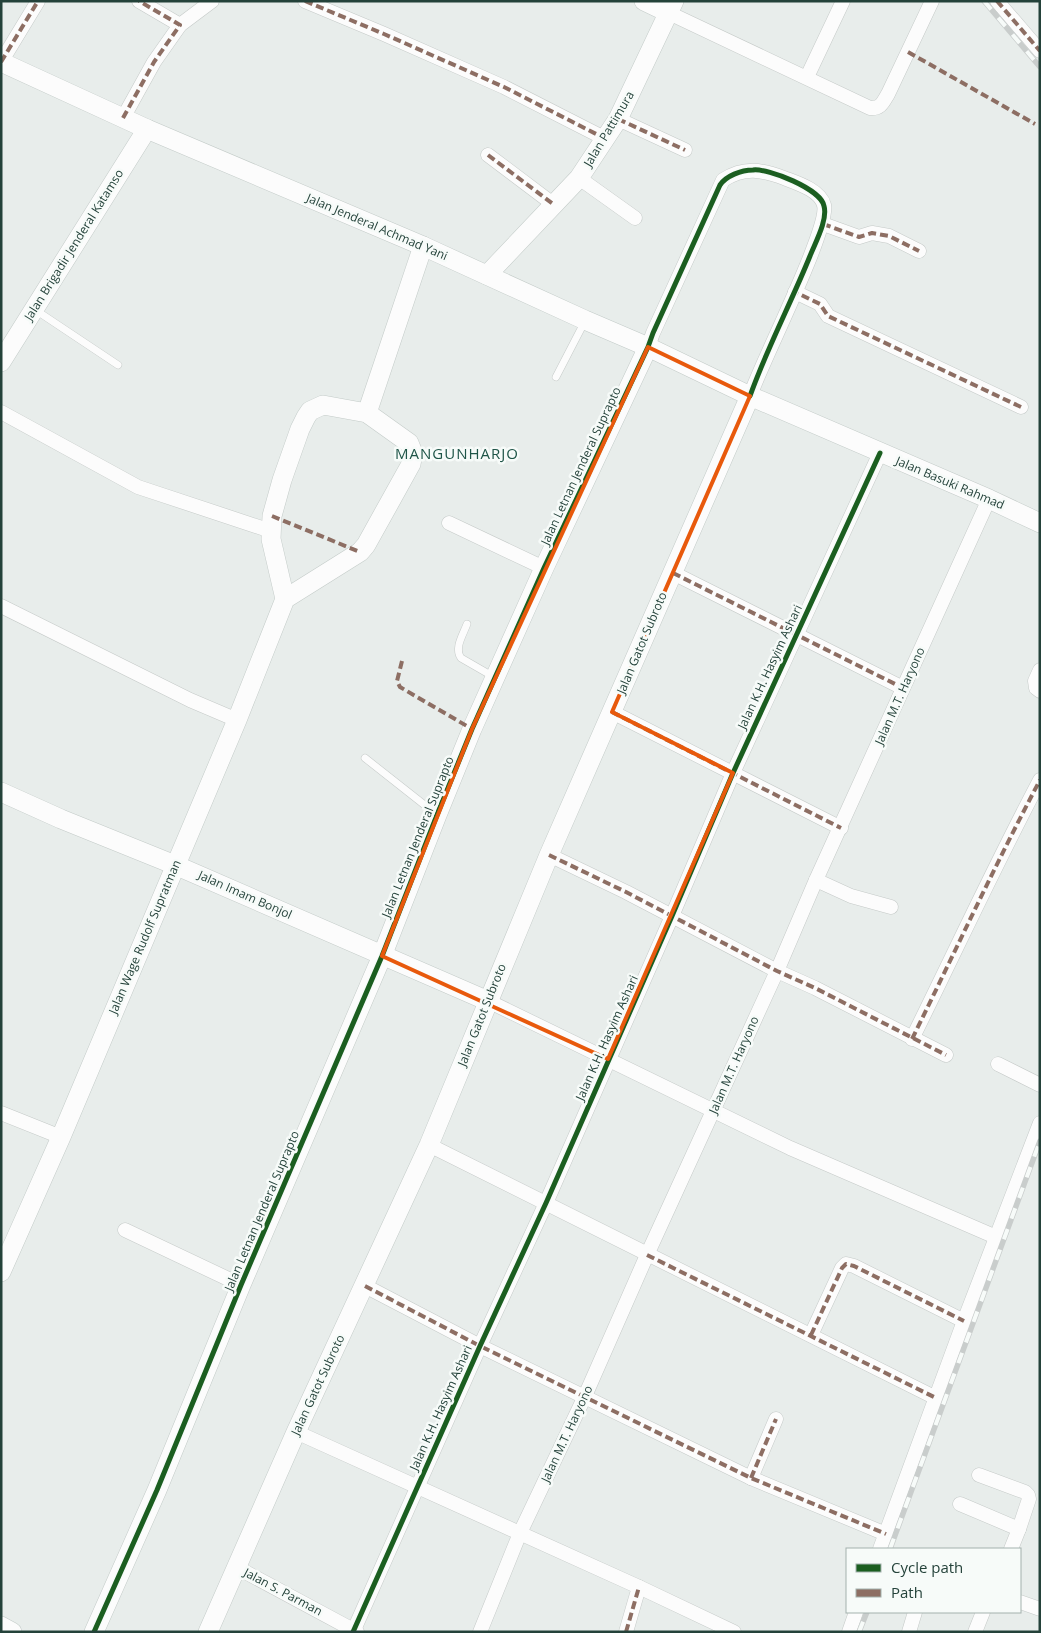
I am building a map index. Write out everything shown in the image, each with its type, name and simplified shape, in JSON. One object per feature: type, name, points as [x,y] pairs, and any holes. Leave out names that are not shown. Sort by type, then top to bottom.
[{"type":"street","points":[[1,62],[38,1]]},
{"type":"street","points":[[139,1],[180,26]]},
{"type":"street","points":[[124,118],[154,62],[180,26],[212,1]]},
{"type":"street","points":[[305,1],[504,87],[606,139]]},
{"type":"street","points":[[644,1],[671,7],[806,77],[870,108],[876,109],[880,106],[932,1]]},
{"type":"street","points":[[806,77],[843,1]]},
{"type":"street","points":[[997,1],[1040,51]]},
{"type":"street","name":"Jalan Pattimura","points":[[487,275],[579,178],[606,139],[671,7]]},
{"type":"street","name":"Jalan Jenderal Achmad Yani","points":[[1,62],[147,129],[423,246],[648,347],[750,396]]},
{"type":"street","points":[[618,118],[685,150]]},
{"type":"street","name":"Jalan Brigadir Jenderal Katamso","points":[[1,362],[147,129]]},
{"type":"street","points":[[488,155],[553,204]]},
{"type":"street","name":"Jalan Letnan Jenderal Suprapto","points":[[94,1632],[158,1490],[241,1285],[382,956],[436,815],[495,678],[723,180],[753,169],[766,171],[803,186],[817,194],[825,206],[823,224]]},
{"type":"street","points":[[579,178],[635,218]]},
{"type":"street","points":[[750,396],[823,224],[859,237],[872,232],[889,236],[919,251]]},
{"type":"street","points":[[366,414],[423,246]]},
{"type":"street","points":[[795,292],[820,304],[828,316],[1021,407]]},
{"type":"street","name":"Jalan Basuki Rahmad","points":[[750,396],[990,499],[1040,523]]},
{"type":"street","name":"Jalan Gatot Subroto","points":[[208,1632],[296,1432],[429,1145],[549,855],[750,396]]},
{"type":"street","points":[[323,404],[366,414],[409,443],[413,453],[411,464],[366,546],[360,552],[285,599],[270,531],[275,502],[282,480],[300,429],[310,411],[323,404]]},
{"type":"street","points":[[1,412],[138,487],[270,531]]},
{"type":"street","name":"Jalan K.H. Hasyim Ashari","points":[[354,1631],[417,1486],[546,1203],[733,773],[880,453]]},
{"type":"street","name":"Jalan M.T. Haryono","points":[[480,1632],[520,1534],[585,1396],[647,1255],[777,971],[816,880],[990,499]]},
{"type":"street","points":[[449,523],[544,568]]},
{"type":"street","points":[[673,573],[903,688]]},
{"type":"street","name":"Jalan Wage Rudolf Supratman","points":[[1,1272],[61,1137],[237,720],[285,599]]},
{"type":"street","points":[[1,606],[190,700],[237,720]]},
{"type":"street","points":[[1040,670],[1035,684],[1036,688],[1040,691]]},
{"type":"street","points":[[612,712],[840,828]]},
{"type":"street","points":[[912,1039],[996,865],[1040,780]]},
{"type":"street","name":"Jalan Imam Bonjol","points":[[1,792],[175,865],[488,1001]]},
{"type":"street","points":[[549,855],[946,1056]]},
{"type":"street","points":[[816,880],[851,896],[891,907]]},
{"type":"street","points":[[488,1001],[790,1148],[996,1237]]},
{"type":"street","points":[[998,1064],[1040,1085]]},
{"type":"street","points":[[1,1112],[61,1137]]},
{"type":"street","points":[[880,1548],[964,1321],[1040,1123]]},
{"type":"street","points":[[429,1145],[936,1398]]},
{"type":"street","points":[[125,1230],[241,1285]]},
{"type":"street","points":[[811,1335],[842,1268],[846,1264],[854,1266],[964,1321]]},
{"type":"street","points":[[365,1286],[480,1346],[751,1478],[886,1534]]},
{"type":"street","points":[[751,1478],[776,1419]]},
{"type":"street","points":[[296,1432],[734,1632]]},
{"type":"street","points":[[979,1475],[1025,1492],[1028,1495],[1029,1499],[1011,1548]]},
{"type":"street","points":[[960,1504],[1014,1525],[1019,1529]]},
{"type":"street","name":"Jalan S. Parman","points":[[236,1567],[354,1631]]},
{"type":"street","points":[[626,1632],[639,1587]]},
{"type":"street","points":[[1021,1602],[1040,1610]]},
{"type":"street","points":[[849,1632],[856,1613]]},
{"type":"street","points":[[909,1632],[916,1613]]},
{"type":"street","points":[[975,1632],[982,1613]]},
{"type":"street","points":[[1,1626],[12,1632]]},
{"type":"lane","points":[[34,309],[118,364]]},
{"type":"lane","points":[[556,377],[585,320]]},
{"type":"lane","points":[[467,624],[458,648],[458,654],[461,658],[495,678]]},
{"type":"lane","points":[[365,758],[436,815]]},
{"type":"highlighted area","points":[[648,347],[750,396],[612,712],[733,773],[608,1059],[382,956],[472,729]]},
{"type":"railway","points":[[984,1],[1040,67]]},
{"type":"railway","points":[[890,1548],[1040,1141]]},
{"type":"railway","points":[[859,1632],[867,1613]]},
{"type":"marked path","points":[[1,62],[38,1]]},
{"type":"marked path","points":[[123,118],[154,62],[180,25],[139,1]]},
{"type":"marked path","points":[[305,1],[504,87],[606,139]]},
{"type":"marked path","points":[[997,1],[1040,51]]},
{"type":"marked path","points":[[908,52],[1035,124]]},
{"type":"marked path","points":[[618,119],[685,150]]},
{"type":"marked path","points":[[488,155],[553,204]]},
{"type":"marked path","points":[[823,224],[859,237],[872,233],[889,236],[919,251]]},
{"type":"marked path","points":[[797,288],[795,292],[820,304],[828,316],[1021,407]]},
{"type":"marked path","points":[[272,516],[360,552]]},
{"type":"marked path","points":[[673,573],[903,688]]},
{"type":"marked path","points":[[402,661],[397,681],[400,687],[472,729]]},
{"type":"marked path","points":[[612,712],[841,828]]},
{"type":"marked path","points":[[912,1039],[1040,780]]},
{"type":"marked path","points":[[549,855],[626,892],[777,971],[815,988],[946,1055]]},
{"type":"marked path","points":[[647,1255],[936,1398]]},
{"type":"marked path","points":[[811,1335],[842,1268],[846,1264],[854,1266],[964,1321]]},
{"type":"marked path","points":[[365,1286],[480,1346],[751,1478],[886,1534]]},
{"type":"marked path","points":[[751,1478],[776,1419]]},
{"type":"marked path","points":[[626,1632],[639,1587]]},
{"type":"cycle path","points":[[94,1632],[157,1490],[241,1285],[382,956],[472,729],[544,568],[648,347],[720,185],[734,174],[760,170],[793,181],[814,193],[821,199],[825,212],[818,238],[750,396]]},
{"type":"cycle path","points":[[353,1632],[480,1346],[546,1203],[733,773],[880,453]]},
{"type":"district","name":"MANGUNHARJO","points":[[457,454]]}]
